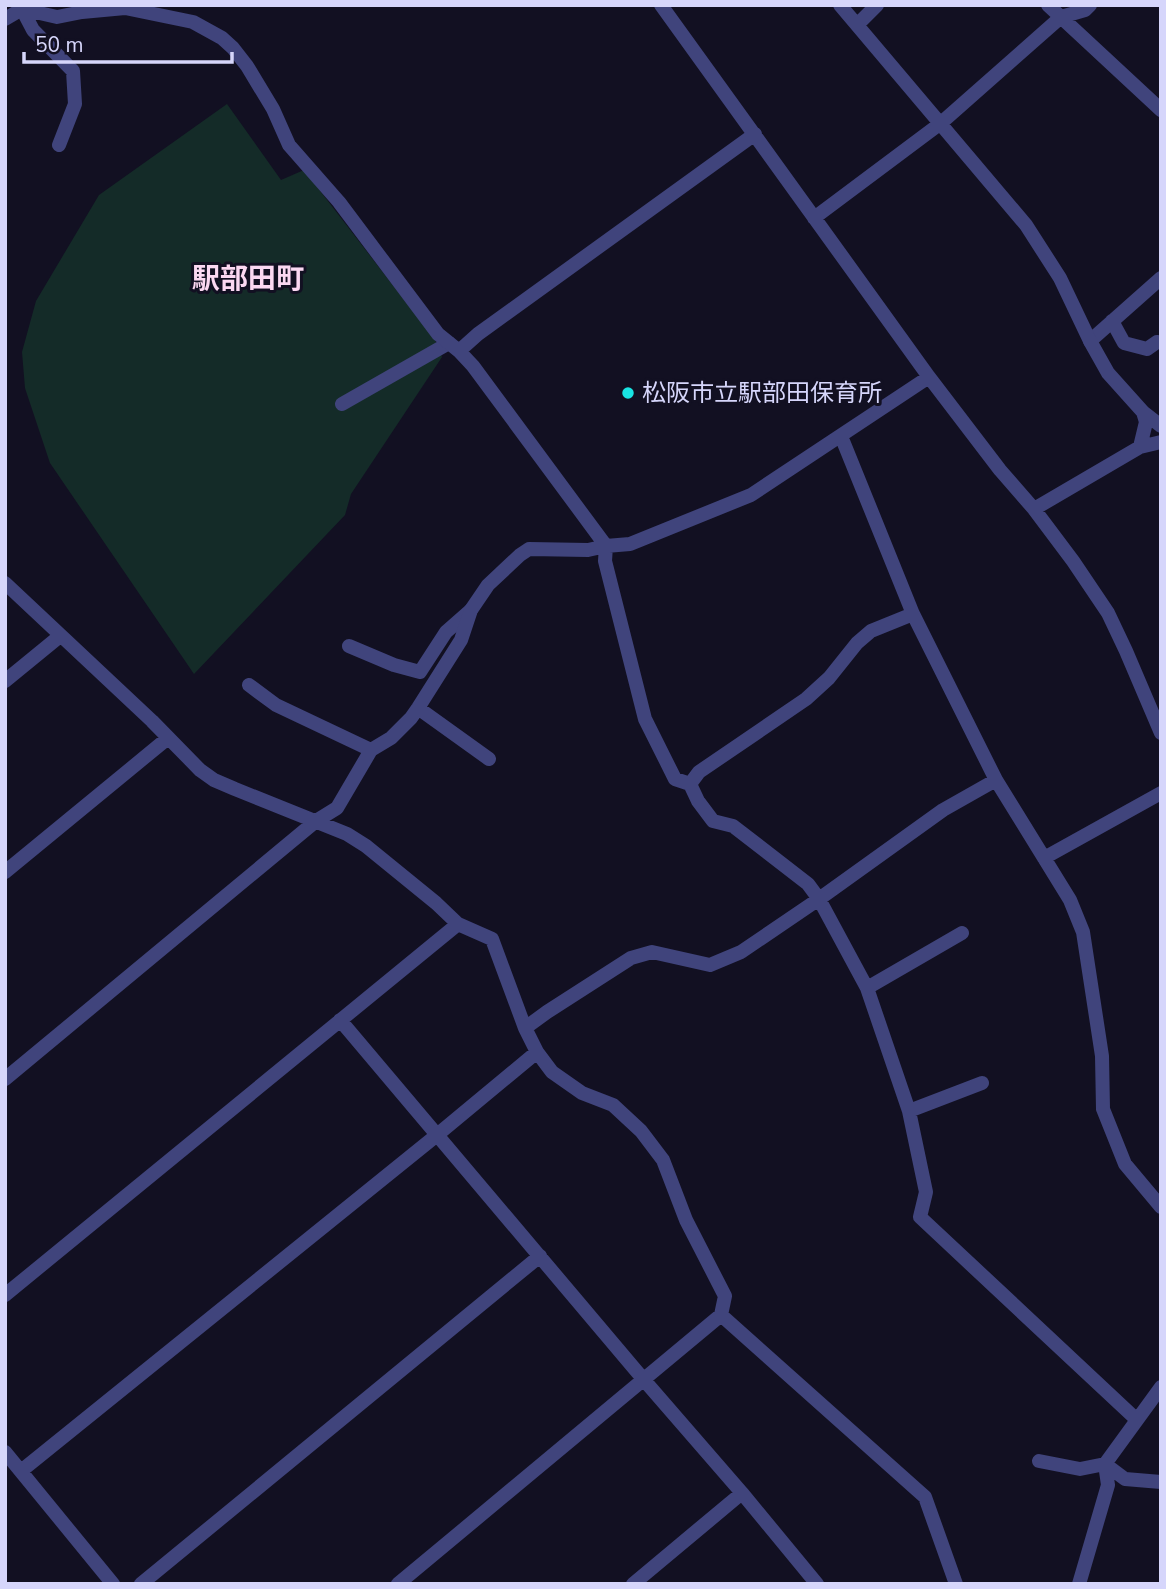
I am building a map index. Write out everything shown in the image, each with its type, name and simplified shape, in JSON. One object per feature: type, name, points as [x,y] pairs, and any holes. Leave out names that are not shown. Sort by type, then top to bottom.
[{"type":"street","points":[[661,5],[929,377],[1073,561],[1108,613],[1161,733]]},
{"type":"street","points":[[840,5],[1026,225],[1060,278],[1108,373],[1143,412],[1161,426]]},
{"type":"street","points":[[858,24],[877,5]]},
{"type":"street","points":[[1048,5],[1161,110]]},
{"type":"street","points":[[814,218],[941,123],[1061,17],[1086,10],[1090,5]]},
{"type":"street","points":[[24,7],[33,30],[73,71],[75,104],[59,145]]},
{"type":"street","points":[[5,19],[24,7],[57,17],[125,8],[193,22],[222,38],[233,48],[273,109],[289,145],[339,202],[438,334],[473,366],[607,546],[605,561],[645,719],[675,779],[690,784],[698,801],[713,821],[733,826],[808,884],[819,899],[867,988],[909,1111],[926,1192],[920,1217],[1137,1420]]},
{"type":"street","points":[[342,404],[478,334],[755,134]]},
{"type":"street","points":[[1090,341],[1161,278]]},
{"type":"street","points":[[1112,321],[1124,343],[1147,349],[1157,342]]},
{"type":"street","points":[[349,646],[394,665],[420,671],[446,632],[471,610],[488,585],[529,548],[588,550],[630,544],[751,495],[929,377]]},
{"type":"street","points":[[1140,447],[1146,422],[1143,412]]},
{"type":"street","points":[[841,436],[913,614],[996,780],[1070,900],[1083,932],[1102,1056],[1103,1109],[1125,1164],[1161,1207]]},
{"type":"street","points":[[1034,509],[1140,447],[1161,442]]},
{"type":"street","points":[[5,583],[200,770],[214,780],[347,834],[366,846],[458,924],[492,939],[525,1028],[537,1052],[552,1072],[582,1093],[613,1105],[641,1131],[663,1160],[686,1220],[725,1296],[722,1315],[398,1584]]},
{"type":"street","points":[[5,1079],[316,821],[337,808],[371,750],[391,738],[418,708],[461,640],[471,610]]},
{"type":"street","points":[[690,784],[698,772],[806,699],[829,678],[857,643],[871,631],[913,614]]},
{"type":"street","points":[[5,681],[61,636]]},
{"type":"street","points":[[248,685],[276,705],[371,750]]},
{"type":"street","points":[[418,708],[489,760]]},
{"type":"street","points":[[5,872],[168,738]]},
{"type":"street","points":[[525,1028],[631,958],[652,952],[710,965],[741,953],[943,810],[996,780]]},
{"type":"street","points":[[1044,858],[1161,793]]},
{"type":"street","points":[[5,1295],[458,924]]},
{"type":"street","points":[[867,988],[962,933]]},
{"type":"street","points":[[340,1020],[817,1584]]},
{"type":"street","points":[[21,1471],[537,1052]]},
{"type":"street","points":[[909,1111],[982,1083]]},
{"type":"street","points":[[141,1584],[540,1256]]},
{"type":"street","points":[[722,1315],[925,1497],[956,1584]]},
{"type":"street","points":[[1079,1584],[1108,1485],[1105,1465],[1161,1387]]},
{"type":"street","points":[[5,1452],[113,1584]]},
{"type":"street","points":[[1039,1461],[1080,1469],[1105,1465],[1125,1479],[1161,1482]]},
{"type":"street","points":[[634,1584],[741,1493]]},
{"type":"green space","points":[[227,104],[281,180],[304,170],[435,340],[442,357],[351,494],[345,515],[194,674],[50,463],[25,388],[22,352],[36,301],[99,195]]},
{"type":"place","name":"松阪市立駅部田保育所","points":[[628,393]]},
{"type":"district","name":"駅部田町","points":[[248,278]]}]
